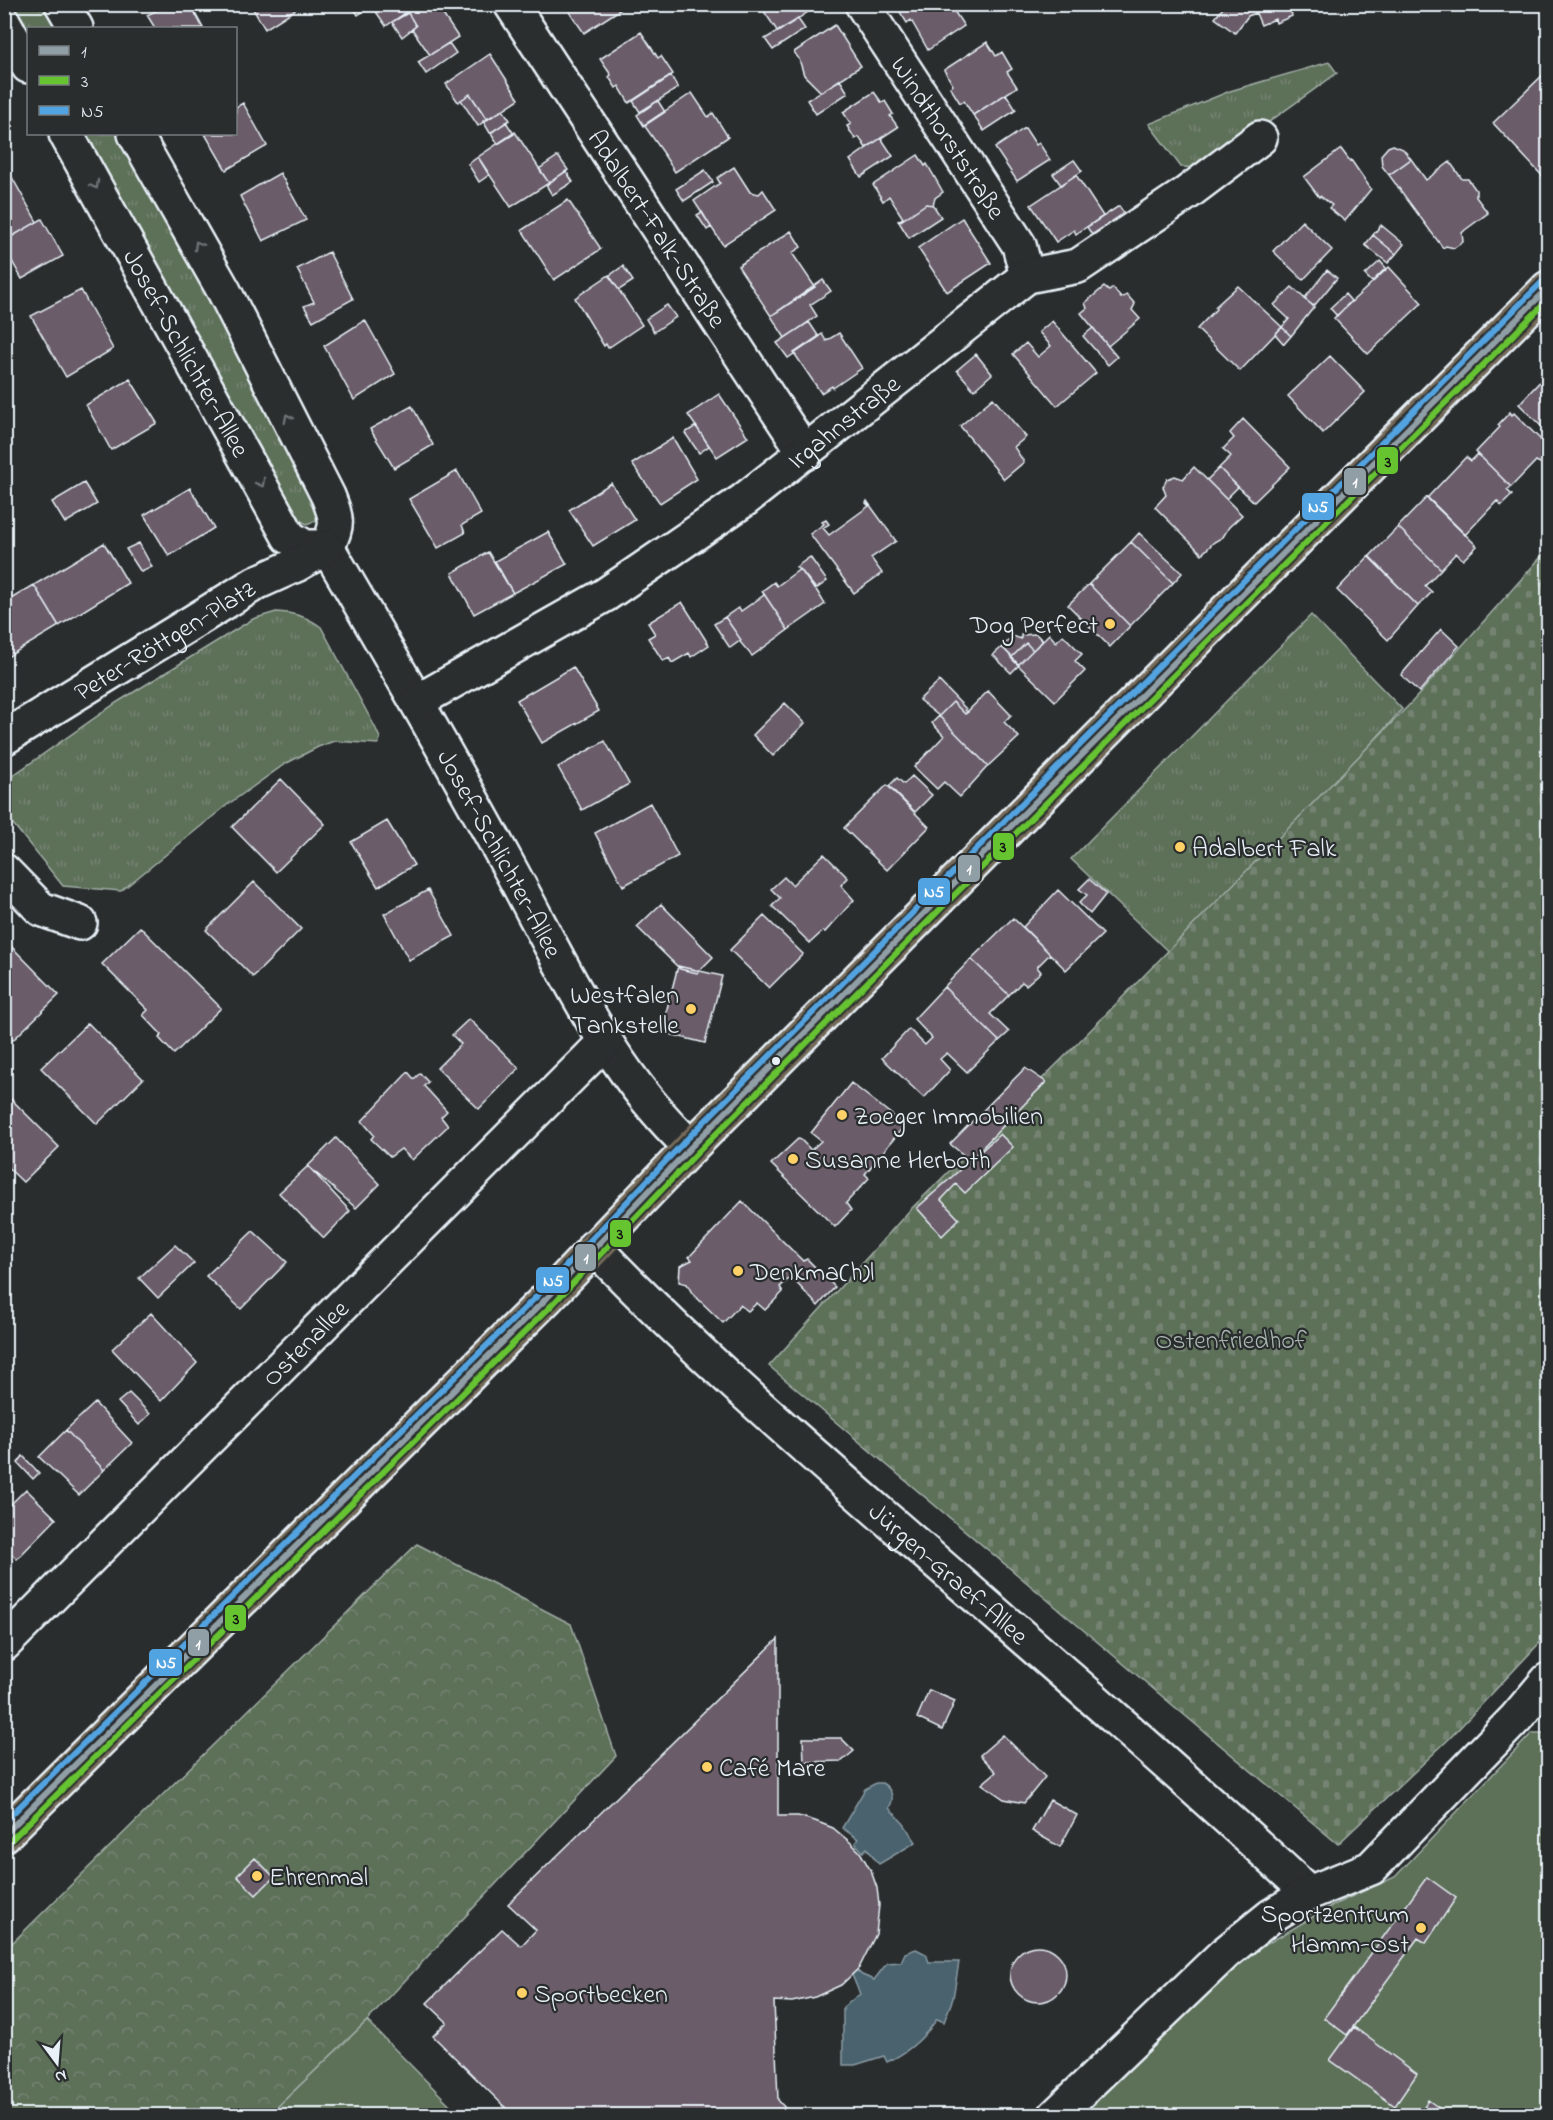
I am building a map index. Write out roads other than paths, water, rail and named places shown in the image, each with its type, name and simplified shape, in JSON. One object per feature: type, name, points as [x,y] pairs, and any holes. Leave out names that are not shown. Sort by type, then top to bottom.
[{"type":"main road","points":[[4,1835],[539,1306],[691,1147],[1548,288]]},
{"type":"street","points":[[62,4],[75,27]]},
{"type":"street","name":"Adalbert-Falk-Straße","points":[[511,4],[805,453]]},
{"type":"street","name":"Windthorststraße","points":[[862,4],[1019,245],[1027,276]]},
{"type":"street","points":[[4,22],[27,64]]},
{"type":"street","name":"Josef-Schlichter-Allee","points":[[67,135],[289,537],[305,547],[327,547],[418,702],[605,1042],[660,1117],[691,1147]]},
{"type":"street","points":[[136,135],[224,291],[328,496],[336,518],[335,531],[327,547]]},
{"type":"street","name":"Irgahnstraße","points":[[418,702],[605,595],[744,500],[1027,276],[1078,266],[1187,193],[1260,138]]},
{"type":"street","name":"Peter-Röttgen-Platz","points":[[4,738],[256,583],[296,565],[327,547]]},
{"type":"street","points":[[4,871],[41,909],[80,923]]},
{"type":"street","name":"Ostenallee","points":[[4,1644],[605,1042]]},
{"type":"street","name":"Jürgen-Graef-Allee","points":[[594,1247],[812,1454],[1230,1820],[1309,1893]]},
{"type":"street","points":[[1055,2115],[1224,1954],[1271,1916],[1309,1893],[1371,1868],[1508,1726],[1548,1680]]},
{"type":"water","points":[[876,1783],[882,1783],[888,1788],[892,1798],[889,1808],[916,1842],[879,1864],[867,1848],[863,1852],[855,1843],[858,1839],[842,1828],[865,1789]]},
{"type":"water","points":[[916,1949],[926,1954],[929,1962],[959,1962],[953,1998],[944,2022],[937,2019],[915,2044],[887,2062],[884,2056],[855,2065],[843,2065],[843,2007],[860,1994],[852,1975],[851,1965],[862,1975],[874,1980],[887,1963],[901,1962],[905,1953]]},
{"type":"place","name":"Dog Perfect","points":[[1110,624]]},
{"type":"place","name":"Adalbert Falk","points":[[1180,847]]},
{"type":"place","name":"Westfalen Tankstelle","points":[[691,1009]]},
{"type":"place","name":"Zoeger Immobilien","points":[[842,1115]]},
{"type":"place","name":"Susanne Herboth","points":[[793,1159]]},
{"type":"place","name":"Denkma(h)l","points":[[738,1271]]},
{"type":"place","name":"Café Mare","points":[[707,1767]]},
{"type":"place","name":"Ehrenmal","points":[[257,1876]]},
{"type":"place","name":"Sportzentrum Hamm-Ost","points":[[1421,1928]]},
{"type":"place","name":"Sportbecken","points":[[522,1993]]},
{"type":"park label","name":"Ostenfriedhof","points":[[1231,1339]]}]
